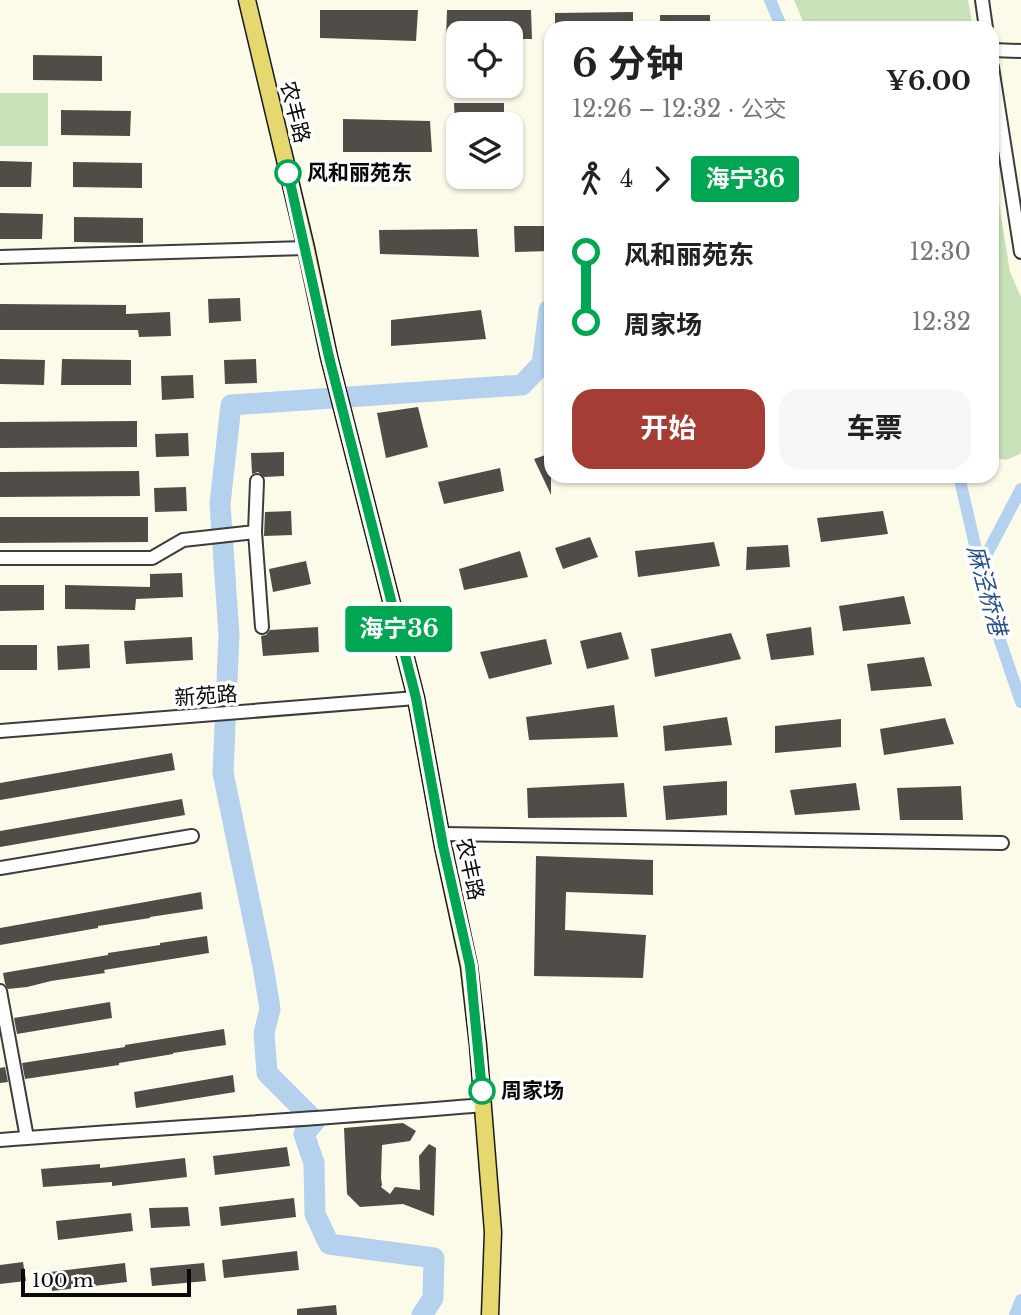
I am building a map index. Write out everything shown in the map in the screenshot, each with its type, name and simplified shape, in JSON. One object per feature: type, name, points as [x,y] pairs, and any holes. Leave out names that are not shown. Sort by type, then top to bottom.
[{"type":"main road","name":"农丰路","points":[[247,0],[329,357],[416,698],[441,834],[470,966],[493,1232],[490,1315]]},
{"type":"street","points":[[982,0],[985,21]]},
{"type":"street","points":[[999,50],[1021,51]]},
{"type":"street","points":[[999,112],[1021,252]]},
{"type":"street","points":[[0,257],[306,248]]},
{"type":"street","points":[[257,481],[255,532],[262,627]]},
{"type":"street","points":[[0,558],[152,558],[183,540],[255,532]]},
{"type":"street","name":"新苑路","points":[[0,731],[416,698]]},
{"type":"street","points":[[441,834],[1002,843]]},
{"type":"street","points":[[0,868],[192,836]]},
{"type":"street","points":[[0,991],[27,1138]]},
{"type":"street","points":[[0,1140],[336,1118],[483,1105]]},
{"type":"green space","points":[[794,0],[968,0],[972,21],[803,21]]},
{"type":"green space","points":[[0,93],[48,93],[48,146],[0,146]]},
{"type":"green space","points":[[999,203],[1010,272],[1021,297],[1021,451],[1006,460],[999,458]]},
{"type":"building","points":[[320,10],[418,10],[416,41],[320,38]]},
{"type":"building","points":[[447,10],[531,10],[532,39],[523,39],[523,21],[447,21]]},
{"type":"building","points":[[633,12],[633,21],[555,21],[555,13]]},
{"type":"building","points":[[660,15],[710,15],[710,21],[660,21]]},
{"type":"building","points":[[33,55],[102,56],[102,81],[33,80]]},
{"type":"building","points":[[454,103],[504,103],[504,112],[454,112]]},
{"type":"building","points":[[61,110],[131,111],[130,136],[61,135]]},
{"type":"building","points":[[343,119],[430,121],[432,152],[343,152]]},
{"type":"building","points":[[0,161],[32,162],[31,187],[0,187]]},
{"type":"building","points":[[73,162],[142,163],[142,188],[73,187]]},
{"type":"building","points":[[0,213],[43,214],[42,239],[0,239]]},
{"type":"building","points":[[74,217],[143,218],[143,243],[74,242]]},
{"type":"building","points":[[514,226],[544,226],[544,251],[515,252]]},
{"type":"building","points":[[477,229],[479,257],[380,254],[379,230]]},
{"type":"building","points":[[240,298],[241,321],[209,323],[208,299]]},
{"type":"building","points":[[0,304],[126,305],[126,314],[170,312],[171,336],[139,337],[138,330],[0,330]]},
{"type":"building","points":[[481,310],[486,339],[391,346],[391,320]]},
{"type":"building","points":[[0,359],[45,360],[44,385],[0,384]]},
{"type":"building","points":[[62,359],[131,360],[131,385],[61,385]]},
{"type":"building","points":[[256,359],[257,383],[225,384],[224,360]]},
{"type":"building","points":[[193,375],[194,398],[162,400],[161,376]]},
{"type":"building","points":[[418,407],[428,447],[386,458],[377,413]]},
{"type":"building","points":[[137,421],[137,447],[0,448],[0,422]]},
{"type":"building","points":[[188,433],[189,456],[156,457],[155,434]]},
{"type":"building","points":[[284,452],[284,476],[264,477],[258,472],[252,474],[251,453]]},
{"type":"building","points":[[544,455],[544,480],[534,459]]},
{"type":"building","points":[[500,468],[504,491],[444,504],[438,482]]},
{"type":"building","points":[[139,471],[140,496],[0,497],[0,472]]},
{"type":"building","points":[[545,483],[551,483],[551,495]]},
{"type":"building","points":[[186,487],[187,511],[155,512],[154,488]]},
{"type":"building","points":[[291,511],[292,535],[264,536],[265,512]]},
{"type":"building","points":[[883,511],[888,534],[821,542],[817,518]]},
{"type":"building","points":[[0,517],[148,517],[148,542],[0,543]]},
{"type":"building","points":[[590,537],[598,557],[563,569],[555,548]]},
{"type":"building","points":[[714,542],[720,566],[638,577],[635,551]]},
{"type":"building","points":[[788,545],[790,567],[746,570],[747,547]]},
{"type":"building","points":[[520,551],[528,577],[464,590],[459,569]]},
{"type":"building","points":[[306,561],[311,584],[273,592],[269,569]]},
{"type":"building","points":[[182,573],[183,597],[136,599],[135,610],[65,609],[65,585],[150,587],[150,574]]},
{"type":"building","points":[[0,585],[44,585],[44,610],[0,611]]},
{"type":"building","points":[[904,596],[911,624],[843,631],[839,606]]},
{"type":"building","points":[[318,627],[319,652],[263,656],[261,636],[270,630]]},
{"type":"building","points":[[811,627],[814,655],[771,660],[766,634]]},
{"type":"building","points":[[621,632],[629,659],[587,669],[580,641]]},
{"type":"building","points":[[731,633],[741,659],[655,677],[651,649]]},
{"type":"building","points":[[192,637],[193,660],[126,664],[124,641]]},
{"type":"building","points":[[546,639],[552,664],[489,679],[480,652]]},
{"type":"building","points":[[89,644],[90,668],[58,670],[57,646]]},
{"type":"building","points":[[0,645],[37,645],[37,670],[0,670]]},
{"type":"building","points":[[924,657],[932,686],[871,691],[867,664]]},
{"type":"building","points":[[614,705],[618,737],[529,740],[526,717]]},
{"type":"building","points":[[727,717],[732,745],[665,751],[663,726]]},
{"type":"building","points":[[945,718],[954,744],[884,755],[880,729]]},
{"type":"building","points":[[841,719],[841,747],[775,753],[775,726]]},
{"type":"building","points":[[172,753],[175,770],[0,800],[0,783]]},
{"type":"building","points":[[727,781],[727,815],[666,820],[663,786]]},
{"type":"building","points":[[624,783],[627,817],[528,818],[527,788]]},
{"type":"building","points":[[856,783],[860,810],[795,815],[790,790]]},
{"type":"building","points":[[961,786],[963,820],[900,820],[897,788]]},
{"type":"building","points":[[182,799],[185,815],[0,847],[0,831]]},
{"type":"building","points":[[536,856],[653,860],[653,895],[566,892],[565,930],[646,935],[643,978],[534,976]]},
{"type":"building","points":[[201,892],[203,909],[0,945],[0,928]]},
{"type":"building","points":[[207,936],[209,953],[104,970],[105,973],[27,987],[8,989],[5,984],[3,973]]},
{"type":"building","points":[[110,1002],[112,1018],[17,1034],[14,1018]]},
{"type":"building","points":[[224,1029],[226,1045],[25,1079],[22,1063]]},
{"type":"building","points":[[5,1067],[8,1082],[0,1083],[0,1068]]},
{"type":"building","points":[[233,1075],[235,1092],[136,1108],[134,1092]]},
{"type":"building","points":[[403,1123],[416,1131],[410,1141],[382,1145],[381,1187],[390,1194],[395,1187],[420,1190],[419,1156],[429,1144],[436,1148],[434,1216],[403,1204],[360,1207],[347,1194],[344,1128]]},
{"type":"building","points":[[287,1147],[290,1166],[215,1175],[213,1156]]},
{"type":"building","points":[[185,1158],[187,1177],[112,1186],[112,1182],[43,1187],[41,1169],[100,1164],[100,1168]]},
{"type":"building","points":[[294,1198],[296,1217],[221,1226],[219,1207]]},
{"type":"building","points":[[188,1207],[190,1226],[151,1228],[149,1208]]},
{"type":"building","points":[[131,1213],[133,1231],[58,1240],[56,1221]]},
{"type":"building","points":[[297,1251],[299,1270],[224,1278],[222,1260]]},
{"type":"building","points":[[23,1262],[26,1281],[0,1284],[0,1265]]},
{"type":"building","points":[[125,1263],[127,1282],[52,1291],[50,1272]]},
{"type":"building","points":[[204,1263],[206,1281],[152,1286],[150,1268]]},
{"type":"building","points":[[336,1305],[337,1315],[297,1315],[297,1309]]},
{"type":"waterway","name":"麻泾桥港","points":[[770,0],[779,21]]},
{"type":"waterway","points":[[422,1315],[433,1298],[434,1258],[329,1244],[315,1214],[314,1163],[304,1134],[315,1121],[267,1073],[264,1033],[270,1009],[223,773],[229,635],[220,504],[231,405],[522,385],[542,364],[544,349]]},
{"type":"waterway","name":"麻泾桥港","points":[[961,483],[991,614],[1021,702]]},
{"type":"waterway","points":[[980,567],[1021,489]]},
{"type":"waterway","name":"麻泾桥港","points":[[1015,1315],[1021,1300]]},
{"type":"bus line","name":"海宁36","points":[[288,173],[329,357],[416,698],[443,846],[470,966],[482,1091]]},
{"type":"place","name":"风和丽苑东","points":[[288,173]]},
{"type":"place","name":"周家场","points":[[482,1091]]}]
